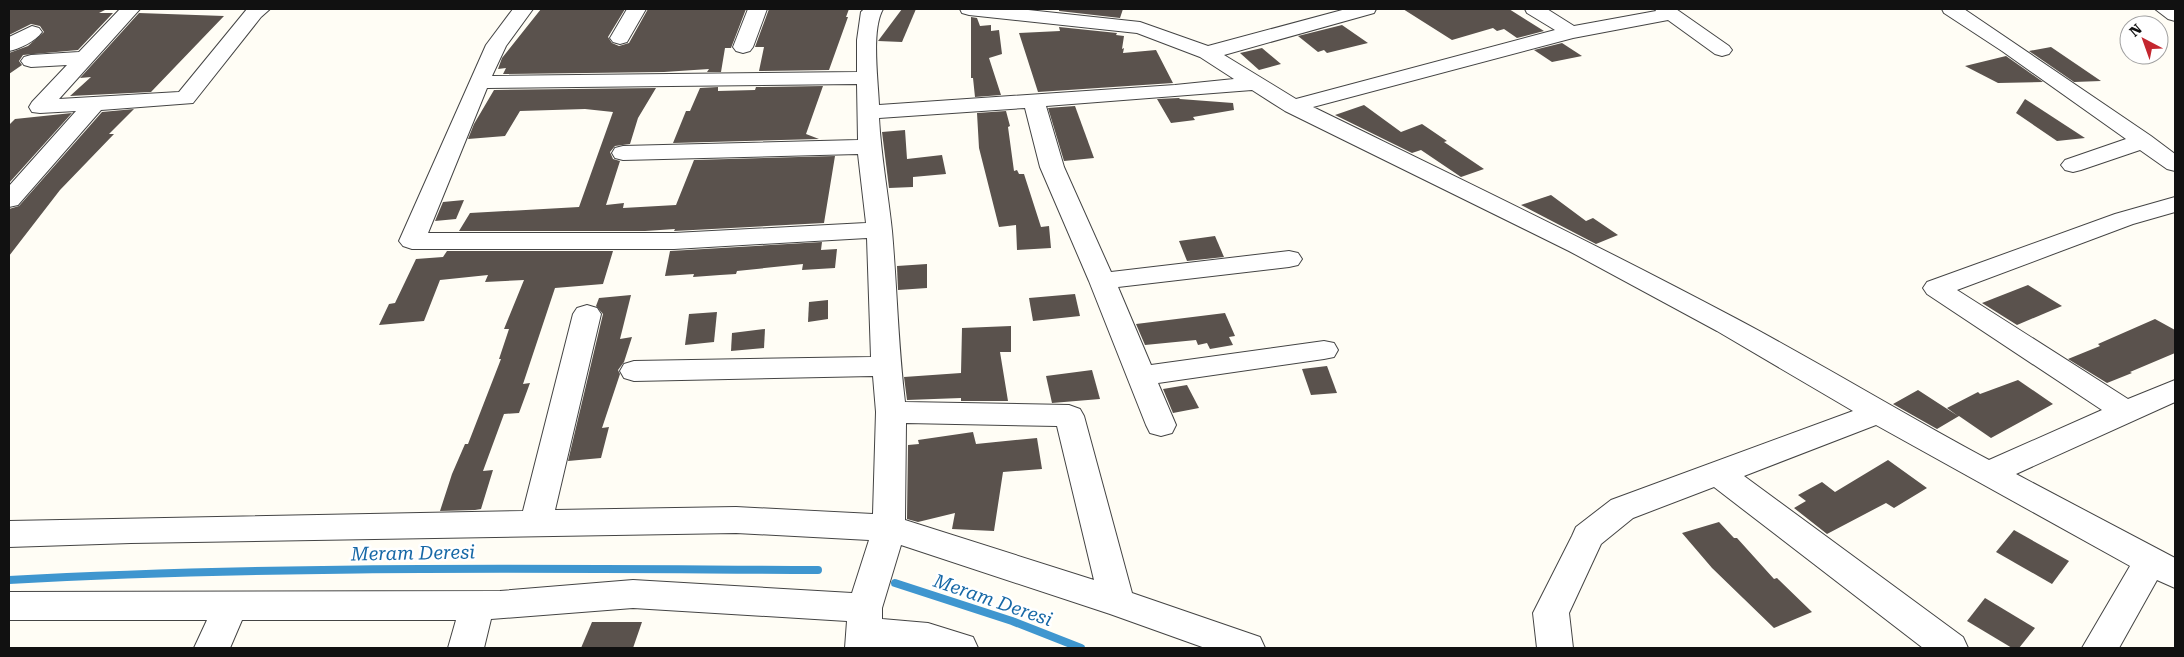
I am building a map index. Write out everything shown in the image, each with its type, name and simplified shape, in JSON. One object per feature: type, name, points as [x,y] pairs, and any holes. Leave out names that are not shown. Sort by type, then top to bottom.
[{"type":"street","points":[[130,9],[40,107],[186,98],[254,13],[260,9]]},
{"type":"street","points":[[523,9],[496,45],[412,241],[674,241],[878,230]]},
{"type":"street","points":[[620,38],[636,9]]},
{"type":"street","points":[[743,47],[757,9]]},
{"type":"street","points":[[864,629],[889,528],[890,412],[878,230],[869,147],[867,78],[867,40],[874,9]]},
{"type":"street","points":[[969,9],[1037,13],[1140,28],[1150,23],[1207,53],[1292,106],[1586,251],[1727,325],[1879,413],[2163,567],[2100,648]]},
{"type":"street","points":[[1207,53],[1367,9]]},
{"type":"street","points":[[1534,9],[1571,32]]},
{"type":"street","points":[[1951,9],[2175,164]]},
{"type":"street","points":[[2165,9],[2175,15]]},
{"type":"street","points":[[1292,106],[1571,32],[1667,11],[1722,50]]},
{"type":"street","points":[[9,45],[32,32]]},
{"type":"street","points":[[31,61],[85,58]]},
{"type":"street","points":[[479,82],[867,78]]},
{"type":"street","points":[[868,112],[1175,91],[1255,83]]},
{"type":"street","points":[[1034,100],[1052,167],[1102,280],[1161,425]]},
{"type":"street","points":[[9,200],[94,104]]},
{"type":"street","points":[[2073,165],[2143,141]]},
{"type":"street","points":[[623,153],[869,147]]},
{"type":"street","points":[[2125,411],[1936,288],[2124,219],[2175,204]]},
{"type":"street","points":[[1102,280],[1289,259]]},
{"type":"street","points":[[536,523],[588,314]]},
{"type":"street","points":[[1141,376],[1324,350]]},
{"type":"street","points":[[634,370],[886,366]]},
{"type":"street","points":[[1988,473],[2175,390]]},
{"type":"street","points":[[890,412],[1069,416],[1117,602]]},
{"type":"street","points":[[1555,648],[1551,613],[1588,536],[1622,508],[1879,413]]},
{"type":"street","points":[[1718,473],[1950,648]]},
{"type":"street","points":[[9,534],[736,520],[889,528],[1117,602],[1247,648]]},
{"type":"street","points":[[11,611],[230,605],[500,605],[633,594],[928,638],[960,648]]},
{"type":"street","points":[[212,648],[230,605]]},
{"type":"street","points":[[466,648],[478,605]]},
{"type":"building","points":[[9,9],[107,9],[99,13],[113,13],[78,50],[23,55],[19,61],[22,65],[9,74],[9,53],[28,46],[44,32],[40,26],[31,24],[9,35]]},
{"type":"building","points":[[541,9],[625,9],[608,37],[612,43],[619,46],[629,43],[648,9],[746,9],[731,48],[725,48],[721,72],[707,72],[709,69],[664,72],[503,74],[506,68],[498,69],[502,58]]},
{"type":"building","points":[[769,9],[849,9],[846,17],[848,17],[829,70],[759,71],[764,47],[755,47]]},
{"type":"building","points":[[902,9],[916,9],[902,42],[878,41]]},
{"type":"building","points":[[1059,9],[1123,9],[1120,18],[1059,11]]},
{"type":"building","points":[[1403,9],[1509,9],[1544,31],[1517,38],[1504,29],[1497,31],[1493,28],[1452,40]]},
{"type":"building","points":[[139,13],[224,16],[151,92],[70,96],[91,77],[80,78]]},
{"type":"building","points":[[971,17],[977,18],[980,26],[991,25],[991,31],[999,30],[1002,54],[989,58],[1001,95],[975,97],[973,78],[971,78]]},
{"type":"building","points":[[1342,25],[1368,43],[1327,53],[1324,50],[1318,52],[1298,36]]},
{"type":"building","points":[[1059,27],[1117,33],[1116,35],[1124,36],[1123,53],[1156,50],[1173,83],[1038,92],[1019,33],[1060,31]]},
{"type":"building","points":[[1562,43],[1582,56],[1552,62],[1534,50]]},
{"type":"building","points":[[2051,47],[2101,81],[2074,82],[2029,51]]},
{"type":"building","points":[[1262,48],[1281,64],[1259,70],[1240,53]]},
{"type":"building","points":[[2006,56],[2043,82],[1998,83],[1965,66]]},
{"type":"building","points":[[823,86],[806,134],[819,139],[673,143],[686,111],[690,111],[700,88],[718,87],[718,91],[755,90],[756,87]]},
{"type":"building","points":[[656,88],[638,118],[630,144],[615,146],[610,152],[613,159],[620,161],[606,205],[624,203],[623,208],[676,205],[694,160],[835,156],[824,223],[674,231],[675,229],[645,231],[459,231],[470,213],[579,207],[613,112],[585,109],[520,111],[505,136],[468,139],[474,124],[494,90]]},
{"type":"building","points":[[1179,98],[1233,103],[1234,110],[1193,117],[1195,120],[1171,123],[1157,99]]},
{"type":"building","points":[[2025,99],[2085,138],[2057,141],[2016,113]]},
{"type":"building","points":[[1364,105],[1401,132],[1422,124],[1447,141],[1444,142],[1484,169],[1461,177],[1421,150],[1412,153],[1335,115]]},
{"type":"building","points":[[1075,106],[1094,158],[1064,161],[1048,108]]},
{"type":"building","points":[[134,109],[109,134],[114,134],[60,190],[9,256],[9,209],[19,206],[102,112]]},
{"type":"building","points":[[1006,111],[1010,126],[1008,127],[1014,171],[1017,170],[1019,174],[1024,174],[1041,227],[1049,226],[1051,248],[1017,250],[1016,225],[999,227],[979,148],[977,113]]},
{"type":"building","points":[[72,113],[9,183],[9,125],[15,119]]},
{"type":"building","points":[[905,130],[907,159],[942,155],[946,174],[913,177],[913,187],[889,188],[882,132]]},
{"type":"building","points":[[1551,195],[1586,221],[1593,218],[1618,235],[1596,244],[1521,205]]},
{"type":"building","points":[[464,200],[456,219],[435,221],[443,202]]},
{"type":"building","points":[[1215,236],[1224,257],[1187,261],[1179,241]]},
{"type":"building","points":[[822,242],[821,250],[837,249],[835,268],[802,270],[803,264],[737,271],[736,274],[693,277],[694,274],[665,276],[670,251]]},
{"type":"building","points":[[447,251],[613,251],[603,284],[555,288],[523,384],[530,383],[519,413],[504,414],[483,471],[493,470],[481,509],[475,510],[440,511],[452,474],[465,444],[468,444],[501,359],[499,359],[509,329],[504,329],[524,280],[485,282],[488,275],[440,280],[424,321],[379,325],[389,304],[395,303],[416,259],[443,257]]},
{"type":"building","points":[[927,264],[927,288],[898,290],[897,266]]},
{"type":"building","points":[[2028,285],[2062,306],[2017,325],[1982,303]]},
{"type":"building","points":[[1075,294],[1080,316],[1033,321],[1029,298]]},
{"type":"building","points":[[631,295],[620,339],[632,337],[624,362],[618,370],[620,374],[602,428],[609,427],[601,458],[568,461],[603,314],[596,306],[599,298]]},
{"type":"building","points":[[828,300],[828,319],[808,322],[809,302]]},
{"type":"building","points":[[717,312],[714,342],[685,345],[689,314]]},
{"type":"building","points":[[1225,313],[1235,336],[1229,337],[1233,345],[1210,349],[1207,343],[1198,345],[1196,340],[1145,345],[1136,324]]},
{"type":"building","points":[[2155,319],[2175,330],[2175,353],[2130,372],[2132,373],[2107,383],[2068,359],[2100,346],[2098,344]]},
{"type":"building","points":[[1011,326],[1011,352],[1000,352],[1008,401],[961,401],[961,398],[907,400],[904,377],[961,373],[962,328]]},
{"type":"building","points":[[765,329],[764,348],[731,351],[732,333]]},
{"type":"building","points":[[1327,366],[1337,393],[1311,395],[1302,369]]},
{"type":"building","points":[[1092,370],[1100,399],[1052,403],[1046,376]]},
{"type":"building","points":[[2018,380],[2053,404],[1991,438],[1959,416],[1937,429],[1893,404],[1918,390],[1958,416],[1947,408],[1978,392],[1980,394]]},
{"type":"building","points":[[1187,385],[1199,408],[1173,413],[1163,389]]},
{"type":"building","points":[[973,432],[976,444],[1037,438],[1042,469],[1003,472],[994,531],[952,529],[955,513],[918,522],[907,519],[908,445],[919,444],[918,440]]},
{"type":"building","points":[[1888,460],[1927,488],[1894,508],[1886,503],[1827,534],[1794,508],[1806,501],[1798,495],[1822,482],[1835,492]]},
{"type":"building","points":[[1719,522],[1734,538],[1737,538],[1774,579],[1777,578],[1812,612],[1774,628],[1712,568],[1682,533]]},
{"type":"building","points":[[2014,530],[2069,561],[2052,584],[1996,552]]},
{"type":"building","points":[[1985,598],[2035,628],[2019,648],[2012,648],[1967,621]]},
{"type":"building","points":[[592,622],[642,622],[633,648],[581,648]]},
{"type":"waterway","name":"Meram Deresi","points":[[9,580],[110,575],[312,570],[818,570]]},
{"type":"waterway","name":"Meram Deresi","points":[[895,583],[1012,621],[1081,648]]}]
